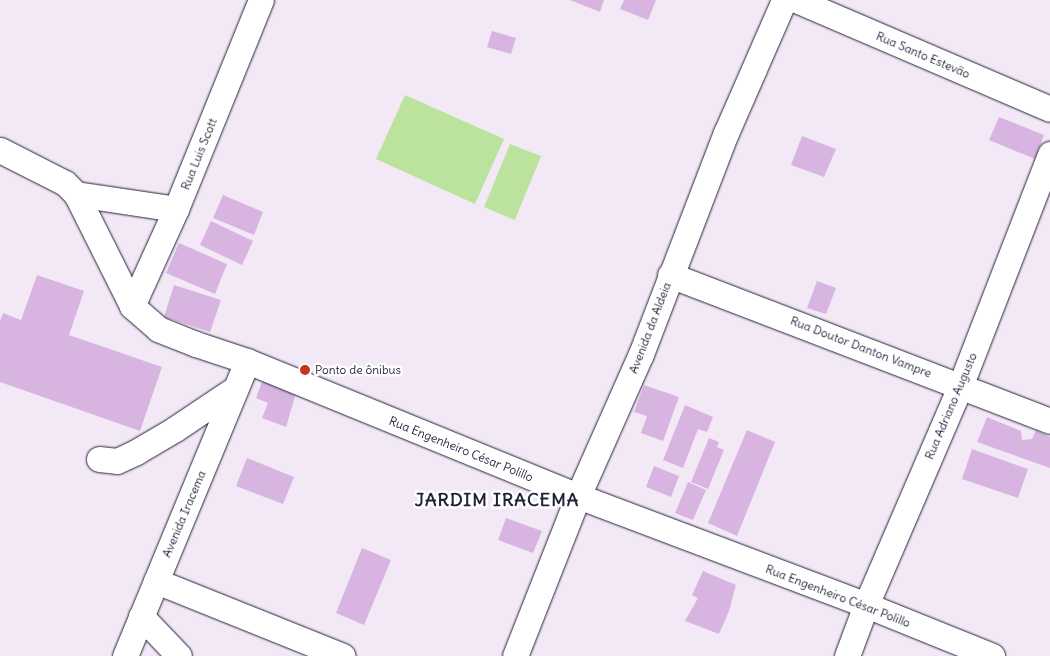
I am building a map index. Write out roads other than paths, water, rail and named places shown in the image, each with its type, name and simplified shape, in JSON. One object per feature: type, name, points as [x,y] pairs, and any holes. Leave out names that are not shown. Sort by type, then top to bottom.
[{"type":"street","name":"Rua Luis Scott","points":[[132,306],[176,209],[261,0]]},
{"type":"street","name":"Avenida da Aldeia","points":[[515,656],[578,496],[641,354],[726,132],[784,0]]},
{"type":"street","name":"Rua Santo Estevão","points":[[796,0],[1050,109]]},
{"type":"street","points":[[0,150],[65,183],[76,194],[132,306]]},
{"type":"street","name":"Rua Adriano Augusto","points":[[847,656],[866,605],[961,384],[1050,154]]},
{"type":"street","points":[[76,194],[176,209]]},
{"type":"street","name":"Rua Doutor Danton Vampre","points":[[670,275],[961,384],[1050,420]]},
{"type":"street","name":"Rua Engenheiro César Polillo","points":[[132,306],[158,328],[196,344],[247,361],[578,496],[866,605],[992,656]]},
{"type":"street","name":"Avenida Iracema","points":[[125,656],[247,361]]},
{"type":"street","points":[[99,459],[117,461],[136,452],[175,429],[236,388]]},
{"type":"street","points":[[156,581],[343,656]]},
{"type":"street","points":[[141,616],[179,656]]},
{"type":"place","name":"Ponto de ônibus","points":[[305,370]]},
{"type":"district","name":"JARDIM IRACEMA","points":[[497,500]]}]
